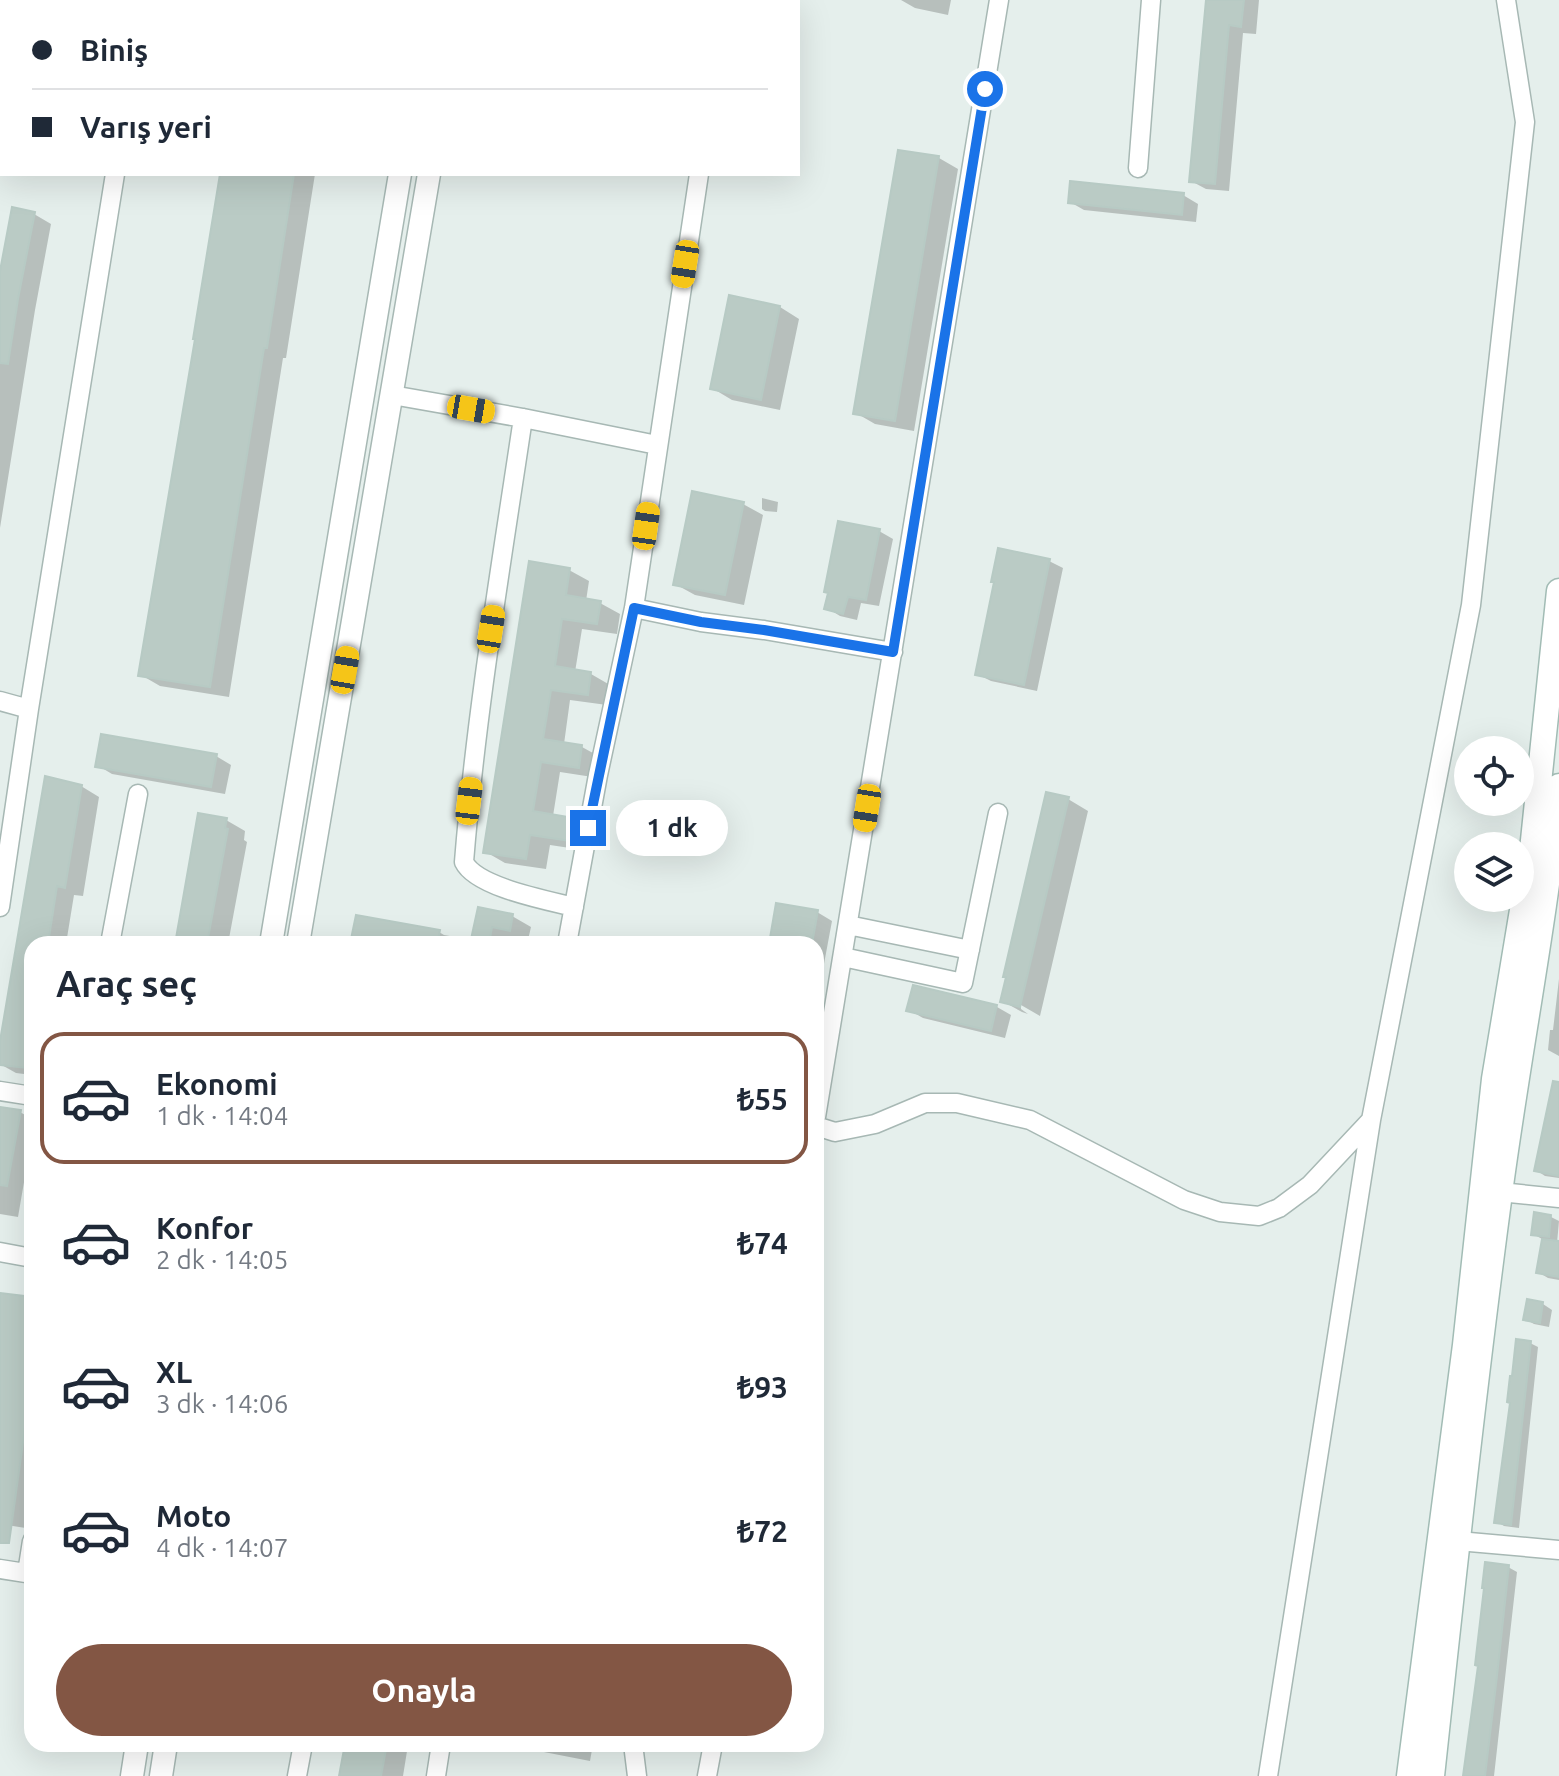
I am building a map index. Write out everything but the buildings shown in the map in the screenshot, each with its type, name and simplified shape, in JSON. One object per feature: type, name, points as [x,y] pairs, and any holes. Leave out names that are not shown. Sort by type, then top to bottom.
[{"type":"main road","points":[[1548,849],[1559,591]]},
{"type":"main road","points":[[1409,1776],[1448,1542],[1491,1191],[1559,786]]},
{"type":"main road","points":[[1432,1776],[1448,1542]]},
{"type":"street","points":[[824,1065],[999,0]]},
{"type":"street","points":[[1138,168],[1151,0]]},
{"type":"street","points":[[1268,1776],[1371,1120],[1471,605],[1525,122],[1506,0]]},
{"type":"street","points":[[0,907],[115,176]]},
{"type":"street","points":[[272,936],[400,176]]},
{"type":"street","points":[[299,936],[429,176]]},
{"type":"street","points":[[569,936],[598,775],[634,608],[699,176]]},
{"type":"street","points":[[392,395],[657,445]]},
{"type":"street","points":[[523,418],[491,629],[464,862],[468,871],[486,880],[523,895],[574,907]]},
{"type":"street","points":[[634,608],[701,622],[893,652]]},
{"type":"street","points":[[0,701],[29,709]]},
{"type":"street","points":[[111,936],[138,794]]},
{"type":"street","points":[[843,957],[963,983],[998,813]]},
{"type":"street","points":[[848,925],[970,950]]},
{"type":"street","points":[[0,1091],[24,1095]]},
{"type":"street","points":[[824,1129],[835,1132],[875,1124],[925,1103],[957,1103],[1030,1120],[1184,1200],[1220,1212],[1259,1216],[1279,1208],[1310,1185],[1371,1120]]},
{"type":"street","points":[[1491,1191],[1559,1198]]},
{"type":"street","points":[[0,1252],[24,1256]]},
{"type":"street","points":[[1448,1542],[1559,1550]]},
{"type":"street","points":[[0,1569],[24,1573]]},
{"type":"street","points":[[132,1776],[136,1752]]},
{"type":"street","points":[[161,1776],[165,1752]]},
{"type":"street","points":[[297,1776],[302,1752]]},
{"type":"street","points":[[436,1776],[440,1752]]},
{"type":"street","points":[[634,1752],[637,1776]]},
{"type":"street","points":[[707,1776],[712,1752]]},
{"type":"route","points":[[588,828],[634,608],[701,622],[893,652],[985,89]]}]
